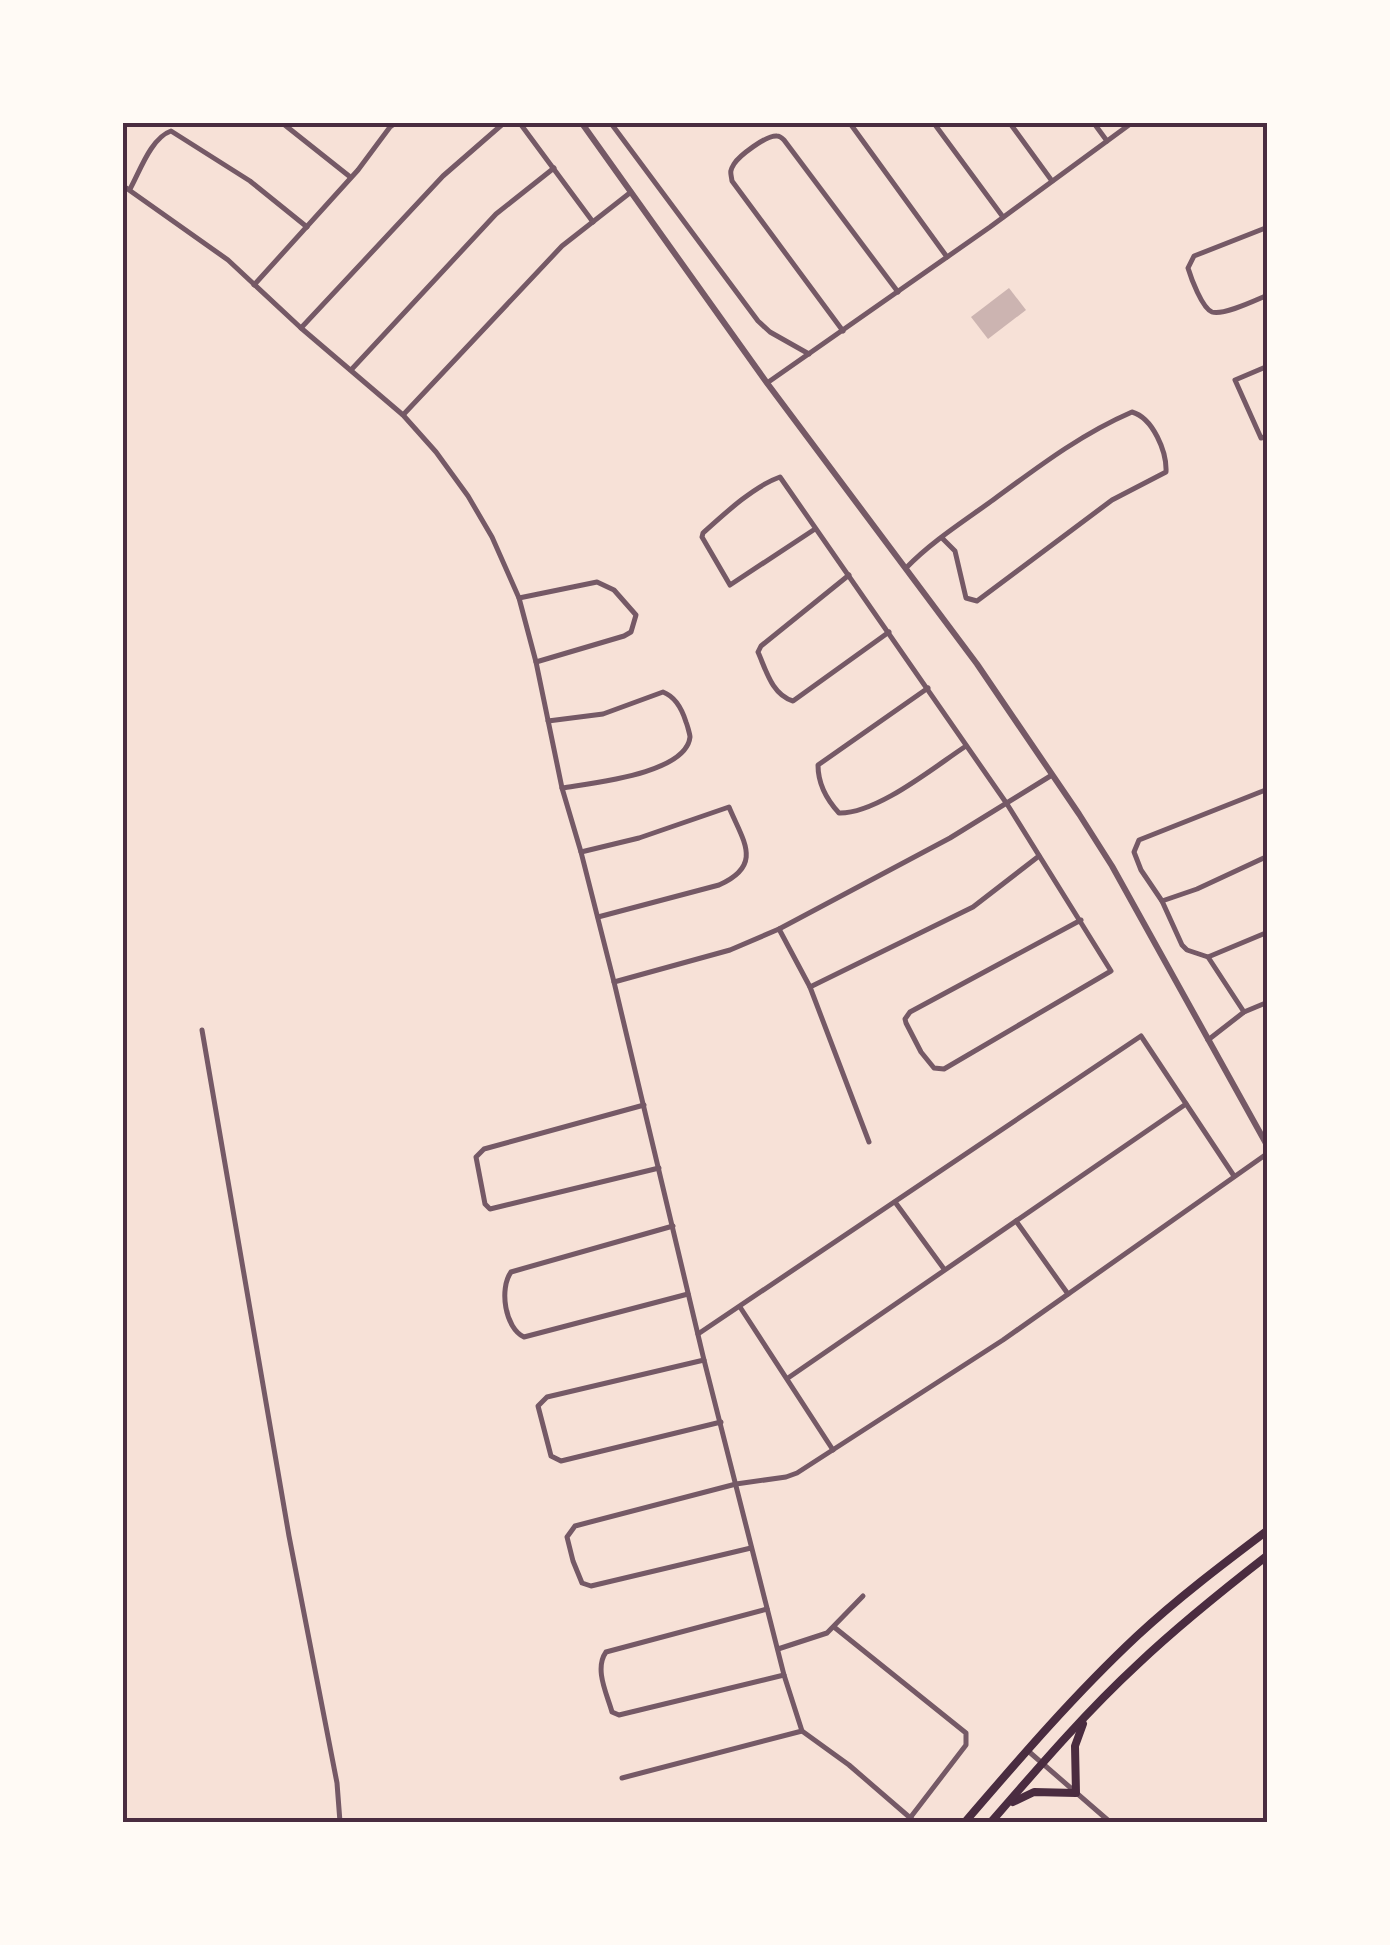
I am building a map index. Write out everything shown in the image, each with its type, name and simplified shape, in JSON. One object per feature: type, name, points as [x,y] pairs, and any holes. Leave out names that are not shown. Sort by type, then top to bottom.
[{"type":"highway","points":[[965,1822],[1027,1750],[1138,1635],[1268,1530]]},
{"type":"highway","points":[[991,1822],[1119,1682],[1182,1624],[1268,1555]]},
{"type":"highway","points":[[1005,1806],[1034,1792],[1076,1793],[1075,1746],[1086,1718]]},
{"type":"street","points":[[281,122],[350,177]]},
{"type":"street","points":[[301,328],[443,176],[504,122]]},
{"type":"street","points":[[519,122],[593,222]]},
{"type":"street","points":[[581,122],[767,383],[977,664],[1052,776],[1112,866],[1268,1150],[1003,1340],[792,1476],[736,1484],[572,1528],[567,1537],[582,1583],[594,1586],[751,1548]]},
{"type":"street","points":[[610,122],[758,321],[809,354]]},
{"type":"street","points":[[850,122],[948,257]]},
{"type":"street","points":[[934,122],[1003,216]]},
{"type":"street","points":[[1010,122],[1052,181]]},
{"type":"street","points":[[1093,122],[1107,141]]},
{"type":"street","points":[[767,383],[1133,122]]},
{"type":"street","points":[[254,285],[350,177],[391,124]]},
{"type":"street","points":[[130,190],[156,142],[171,131],[250,181],[307,227]]},
{"type":"street","points":[[843,331],[732,181],[732,166],[758,144],[770,137],[784,140],[898,292]]},
{"type":"street","points":[[350,371],[496,214],[554,168]]},
{"type":"street","points":[[122,185],[228,260],[402,415],[436,452],[492,537],[519,598],[536,662],[562,788],[582,852],[704,1360],[784,1675],[802,1731],[913,1820],[966,1745],[968,1736],[834,1627]]},
{"type":"street","points":[[402,415],[562,246],[632,192]]},
{"type":"street","points":[[1268,227],[1194,256],[1188,268],[1201,299],[1213,313],[1268,296]]},
{"type":"street","points":[[1268,366],[1235,380],[1261,438],[1268,436]]},
{"type":"street","points":[[906,568],[942,538],[1100,426],[1132,412],[1148,420],[1166,462],[1166,472],[1112,500],[976,601],[966,598],[955,551],[942,538]]},
{"type":"street","points":[[815,529],[730,586],[702,533],[766,484],[780,478],[1007,804],[1080,920],[1111,971],[944,1069],[936,1070],[906,1023],[905,1018],[912,1010],[1080,920]]},
{"type":"street","points":[[849,574],[761,646],[758,652],[777,692],[793,701],[889,632]]},
{"type":"street","points":[[519,598],[598,582],[614,590],[636,615],[631,632],[624,636],[536,662]]},
{"type":"street","points":[[928,688],[818,765],[821,785],[832,805],[839,814],[856,813],[884,800],[966,746]]},
{"type":"street","points":[[548,721],[603,714],[664,692],[678,704],[690,736],[686,748],[676,758],[654,768],[562,788]]},
{"type":"street","points":[[614,982],[730,950],[778,929],[950,838],[1052,776]]},
{"type":"street","points":[[1244,1012],[1208,958],[1182,945],[1134,852],[1139,840],[1268,789]]},
{"type":"street","points":[[582,852],[639,838],[730,806],[748,854],[741,872],[719,885],[598,917]]},
{"type":"street","points":[[810,988],[969,909],[1039,856]]},
{"type":"street","points":[[1162,902],[1268,856]]},
{"type":"street","points":[[778,929],[810,988],[869,1142]]},
{"type":"street","points":[[1208,958],[1268,932]]},
{"type":"street","points":[[1208,1040],[1244,1012],[1268,1002]]},
{"type":"street","points":[[202,1030],[340,1822]]},
{"type":"street","points":[[698,1334],[1142,1036],[1234,1177]]},
{"type":"street","points":[[788,1378],[1186,1104]]},
{"type":"street","points":[[644,1105],[484,1149],[476,1158],[484,1204],[490,1209],[660,1168]]},
{"type":"street","points":[[895,1202],[944,1269]]},
{"type":"street","points":[[1016,1220],[1068,1294]]},
{"type":"street","points":[[673,1226],[511,1272],[504,1286],[508,1314],[514,1332],[524,1337],[688,1294]]},
{"type":"street","points":[[740,1307],[833,1450]]},
{"type":"street","points":[[704,1360],[547,1397],[538,1406],[541,1422],[551,1456],[566,1461],[721,1422]]},
{"type":"street","points":[[778,1648],[826,1633],[864,1596]]},
{"type":"street","points":[[768,1609],[606,1652],[600,1661],[601,1672],[612,1712],[617,1715],[784,1675]]},
{"type":"street","points":[[622,1778],[802,1731]]},
{"type":"street","points":[[1027,1750],[1110,1822]]},
{"type":"building","points":[[1009,288],[1026,310],[988,339],[971,317]]}]
